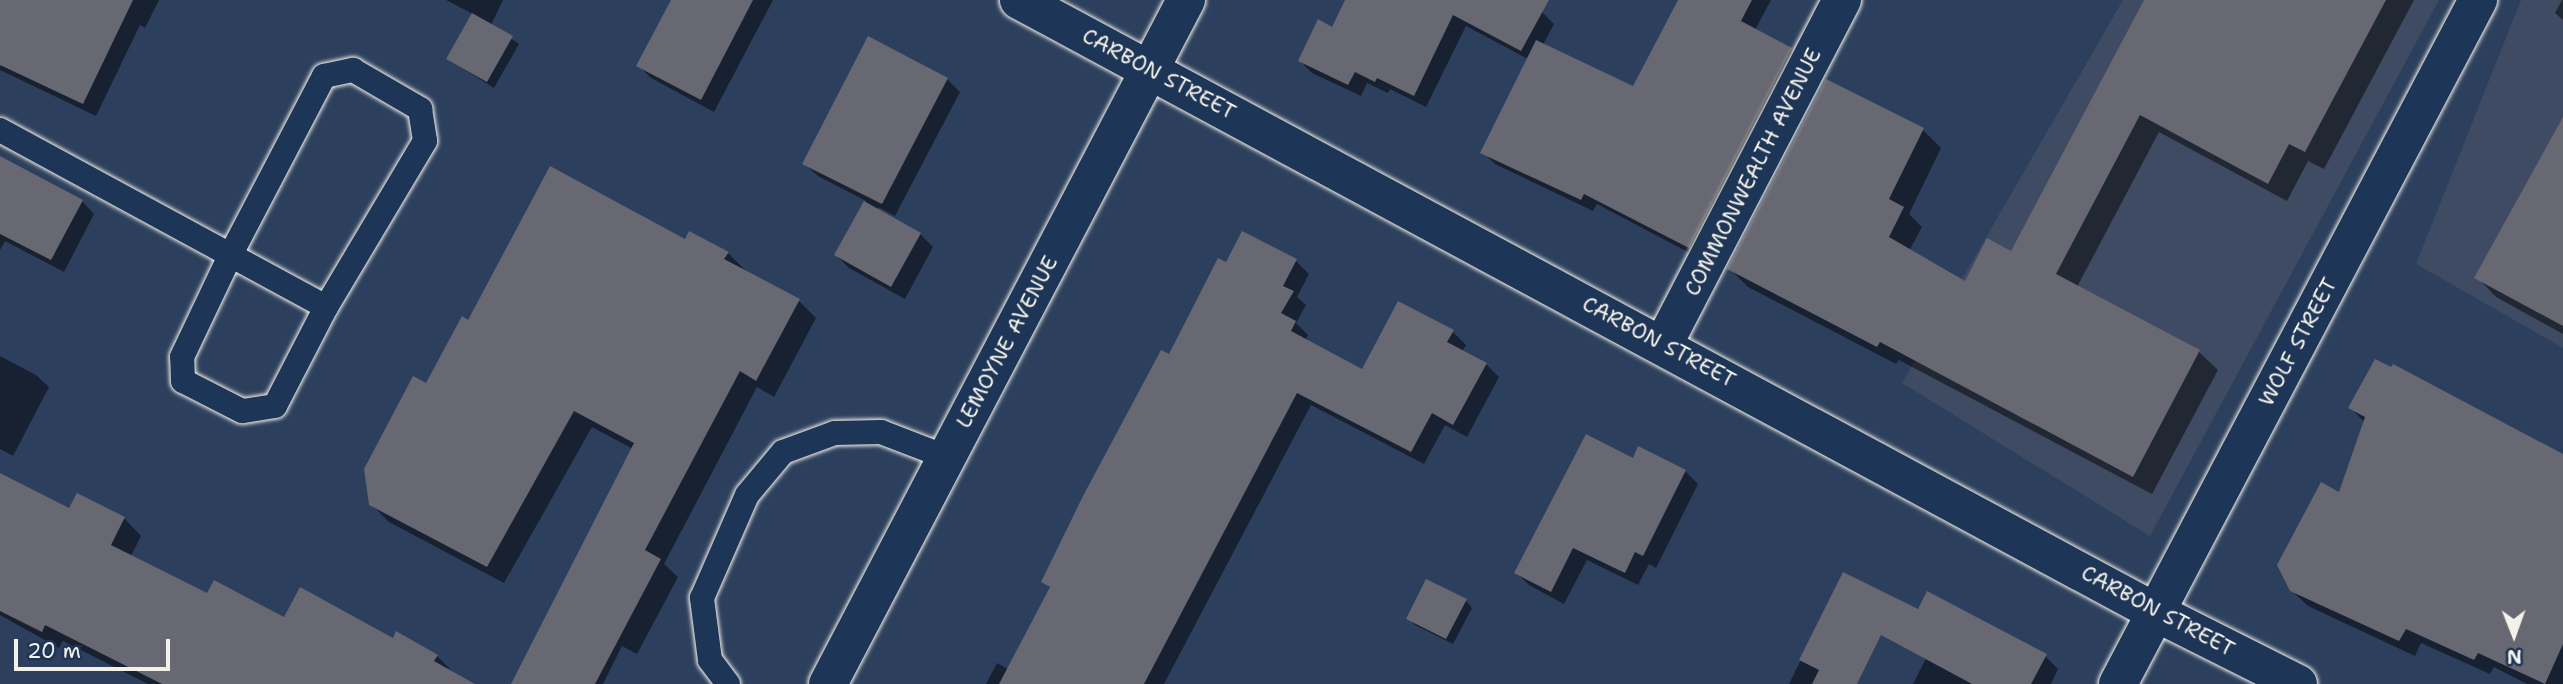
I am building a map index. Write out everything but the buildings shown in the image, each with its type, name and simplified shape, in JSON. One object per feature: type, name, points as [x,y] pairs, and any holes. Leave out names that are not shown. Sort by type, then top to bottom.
[{"type":"street","name":"CARBON STREET","points":[[1019,0],[1150,68],[2155,612],[2298,684]]},
{"type":"street","name":"LEMOYNE AVENUE","points":[[828,684],[1186,0]]},
{"type":"street","name":"COMMONWEALTH AVENUE","points":[[1663,345],[1842,0]]},
{"type":"street","name":"WOLF STREET","points":[[2118,684],[2478,0]]},
{"type":"lane","points":[[353,70],[420,109],[425,141],[326,307],[275,406],[242,411],[183,381],[182,357],[231,254],[324,76],[353,70]]},
{"type":"lane","points":[[0,130],[326,307]]},
{"type":"lane","points":[[728,684],[710,660],[702,598],[747,495],[783,452],[835,433],[881,432],[946,457]]},
{"type":"shaded area","points":[[2123,0],[2439,0],[2150,536],[1902,383]]},
{"type":"shaded area","points":[[2521,0],[2563,0],[2563,348],[2416,264]]}]
